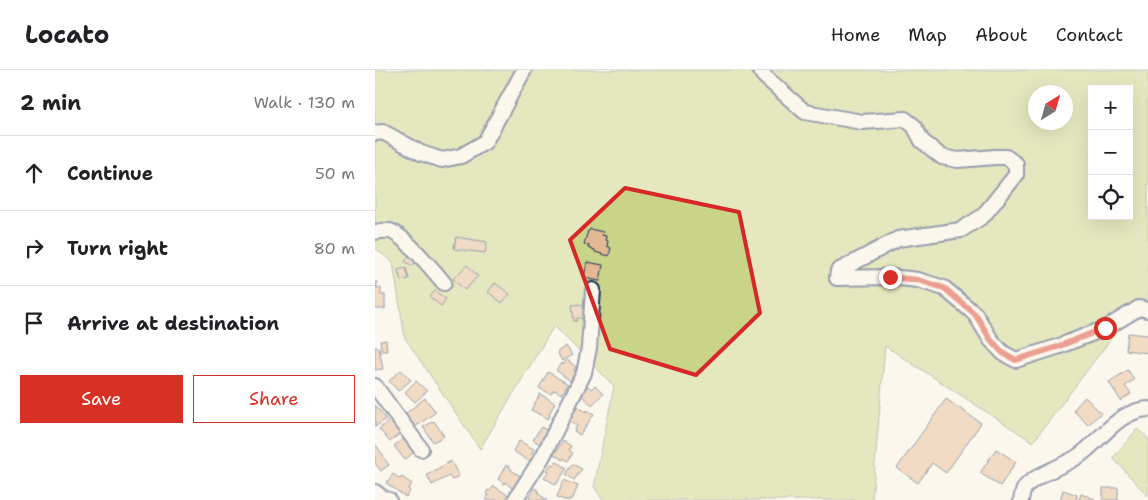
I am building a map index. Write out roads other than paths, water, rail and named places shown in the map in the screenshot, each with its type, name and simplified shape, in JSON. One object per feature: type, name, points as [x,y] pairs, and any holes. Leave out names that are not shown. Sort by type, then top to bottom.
[{"type":"street","points":[[375,133],[383,132],[421,153],[442,160],[461,156],[485,142],[524,70]]},
{"type":"street","points":[[760,70],[764,76],[805,112],[862,122],[905,119],[914,126],[922,141],[942,157],[958,160],[1006,157],[1016,164],[1016,175],[983,216],[961,230],[897,239],[838,271],[837,278],[890,277],[918,280],[944,288],[975,314],[991,340],[1003,353],[1016,360],[1057,347],[1105,328],[1139,308],[1148,310]]},
{"type":"street","points":[[375,232],[383,230],[395,233],[410,246],[444,283]]},
{"type":"street","points":[[515,500],[543,456],[584,373],[589,348],[593,290]]},
{"type":"street","points":[[375,386],[421,449]]},
{"type":"street","points":[[1021,500],[1025,487],[1033,480],[1080,456],[1109,428],[1130,413],[1147,407]]},
{"type":"street","points":[[375,492],[389,500]]}]
